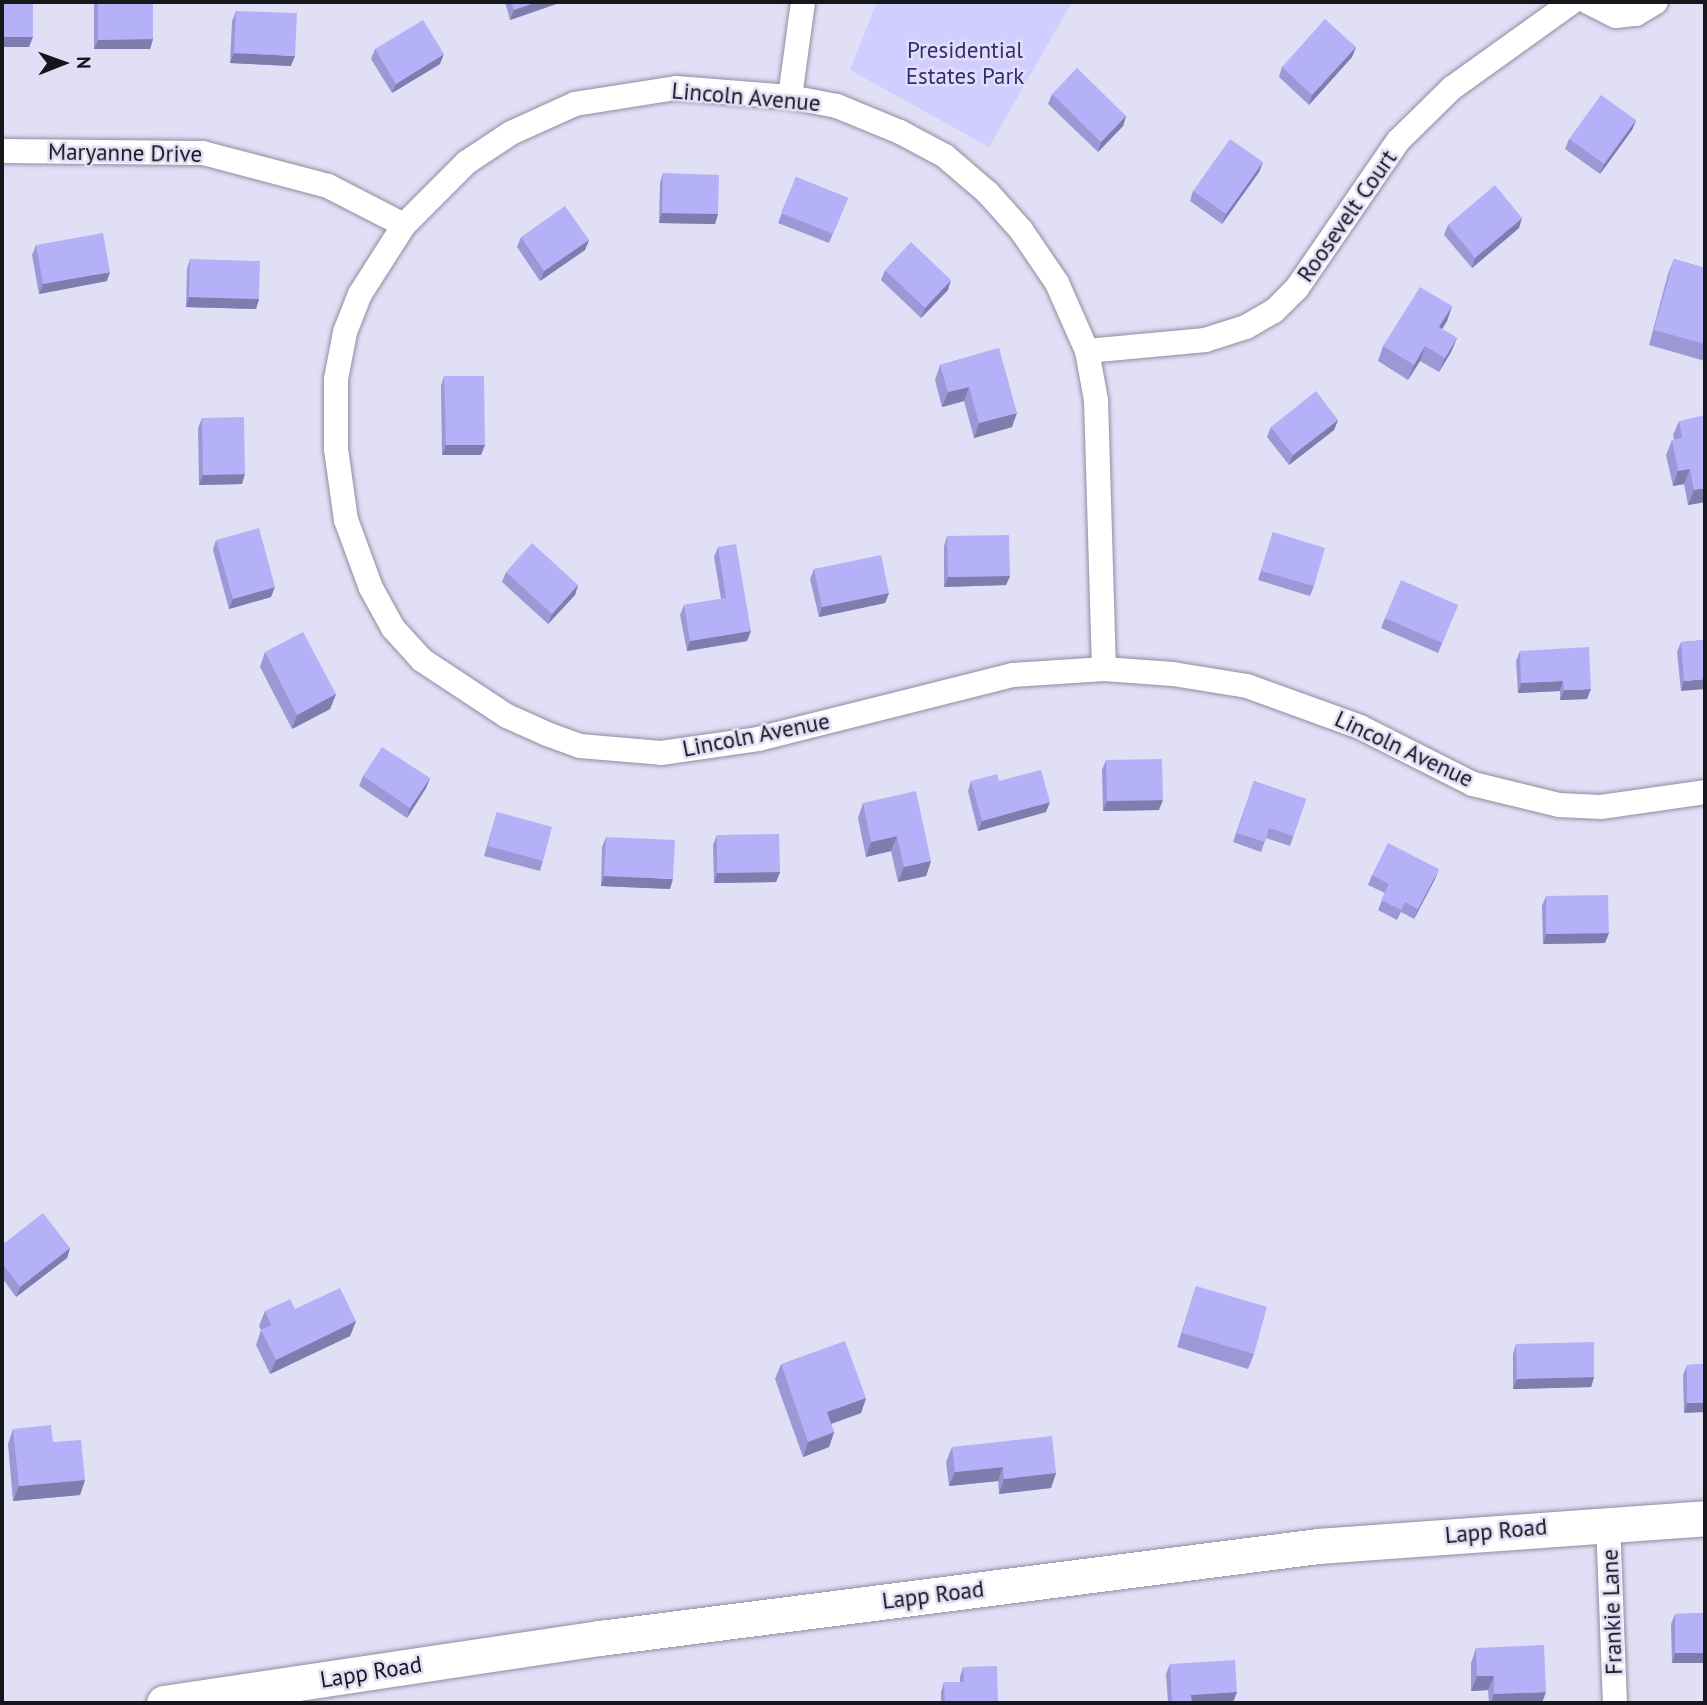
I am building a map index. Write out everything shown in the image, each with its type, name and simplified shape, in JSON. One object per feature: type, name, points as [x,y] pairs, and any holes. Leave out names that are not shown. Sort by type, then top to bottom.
[{"type":"street","points":[[790,97],[803,2]]},
{"type":"street","name":"Roosevelt Court","points":[[1087,351],[1205,340],[1246,327],[1274,311],[1297,288],[1398,141],[1452,88],[1572,2]]},
{"type":"street","points":[[1588,2],[1616,16],[1636,14],[1656,2]]},
{"type":"street","name":"Lincoln Avenue","points":[[1104,669],[1097,425],[1087,351],[1057,284],[988,193],[945,156],[900,132],[837,106],[790,97],[676,88],[575,104],[511,133],[467,162],[404,225],[360,294],[345,332],[337,379],[336,449],[346,520],[371,588],[393,628],[422,660],[508,716],[580,746],[661,753],[758,739],[1013,675],[1104,669],[1173,674],[1247,686],[1360,727],[1473,784],[1559,805],[1601,807],[1705,792]]},
{"type":"street","name":"Maryanne Drive","points":[[2,151],[203,153],[328,186],[404,225]]},
{"type":"street","name":"Lapp Road","points":[[164,1703],[600,1638],[1318,1546],[1608,1522],[1705,1518]]},
{"type":"street","name":"Frankie Lane","points":[[1608,1522],[1615,1703]]},
{"type":"green space","name":"Presidential Estates Park","points":[[877,2],[1072,2],[989,147],[850,70]]},
{"type":"building","points":[[2,2],[33,2],[33,37],[2,37]]},
{"type":"building","points":[[98,2],[153,2],[153,39],[98,40]]},
{"type":"building","points":[[511,2],[537,2],[514,10]]},
{"type":"building","points":[[236,11],[297,13],[295,56],[234,53]]},
{"type":"building","points":[[1325,19],[1356,47],[1312,95],[1282,67]]},
{"type":"building","points":[[423,20],[444,54],[396,84],[375,49]]},
{"type":"building","points":[[1077,68],[1126,116],[1101,142],[1052,94]]},
{"type":"building","points":[[1601,95],[1636,120],[1604,164],[1569,139]]},
{"type":"building","points":[[1230,139],[1263,162],[1226,214],[1193,191]]},
{"type":"building","points":[[663,173],[719,175],[718,214],[662,213]]},
{"type":"building","points":[[796,177],[848,198],[833,234],[781,213]]},
{"type":"building","points":[[1495,185],[1522,218],[1475,258],[1448,225]]},
{"type":"building","points":[[565,206],[589,240],[544,271],[521,237]]},
{"type":"building","points":[[103,233],[110,272],[43,284],[36,245]]},
{"type":"building","points":[[911,242],[951,280],[925,308],[885,270]]},
{"type":"building","points":[[190,259],[260,261],[259,299],[189,297]]},
{"type":"building","points":[[1674,259],[1705,268],[1705,344],[1654,330]]},
{"type":"building","points":[[1420,287],[1452,306],[1439,327],[1457,338],[1445,358],[1425,346],[1414,365],[1383,346]]},
{"type":"building","points":[[999,348],[1017,413],[979,423],[969,387],[948,392],[940,365]]},
{"type":"building","points":[[444,376],[484,376],[485,445],[446,445]]},
{"type":"building","points":[[1316,391],[1338,420],[1293,455],[1271,427]]},
{"type":"building","points":[[1705,415],[1705,488],[1694,490],[1690,469],[1678,471],[1672,440],[1682,438],[1679,421]]},
{"type":"building","points":[[244,417],[245,474],[203,475],[202,418]]},
{"type":"building","points":[[259,528],[275,587],[233,599],[216,540]]},
{"type":"building","points":[[1273,532],[1325,548],[1314,586],[1261,571]]},
{"type":"building","points":[[1009,535],[1010,576],[948,577],[947,536]]},
{"type":"building","points":[[532,543],[578,585],[552,614],[506,572]]},
{"type":"building","points":[[736,544],[751,631],[690,641],[684,605],[726,598],[718,547]]},
{"type":"building","points":[[881,555],[889,593],[822,607],[814,569]]},
{"type":"building","points":[[1401,580],[1458,605],[1442,643],[1385,618]]},
{"type":"building","points":[[303,632],[336,694],[297,715],[265,652]]},
{"type":"building","points":[[1705,640],[1705,679],[1684,681],[1681,642]]},
{"type":"building","points":[[1589,647],[1591,689],[1564,690],[1563,681],[1521,683],[1520,651]]},
{"type":"building","points":[[382,747],[430,778],[410,808],[363,776]]},
{"type":"building","points":[[1162,759],[1163,800],[1107,801],[1106,760]]},
{"type":"building","points":[[1041,770],[1050,802],[982,821],[971,781],[997,774],[999,781]]},
{"type":"building","points":[[1254,781],[1306,799],[1293,836],[1269,828],[1265,842],[1237,833]]},
{"type":"building","points":[[916,791],[931,861],[904,867],[897,836],[871,842],[863,803]]},
{"type":"building","points":[[497,812],[552,827],[543,861],[488,846]]},
{"type":"building","points":[[779,834],[780,872],[717,873],[717,835]]},
{"type":"building","points":[[606,837],[675,840],[673,879],[604,876]]},
{"type":"building","points":[[1388,843],[1439,869],[1418,909],[1405,902],[1401,910],[1381,900],[1389,884],[1372,875]]},
{"type":"building","points":[[1608,895],[1609,933],[1546,934],[1546,896]]},
{"type":"building","points":[[43,1213],[70,1248],[20,1287],[2,1263],[2,1245]]},
{"type":"building","points":[[1196,1286],[1267,1307],[1254,1354],[1182,1333]]},
{"type":"building","points":[[340,1288],[356,1321],[276,1360],[261,1330],[271,1325],[265,1311],[290,1299],[295,1309]]},
{"type":"building","points":[[845,1341],[866,1398],[827,1412],[834,1432],[808,1442],[781,1364]]},
{"type":"building","points":[[1594,1342],[1594,1377],[1517,1379],[1516,1344]]},
{"type":"building","points":[[1705,1364],[1705,1403],[1687,1403],[1687,1365]]},
{"type":"building","points":[[51,1425],[53,1442],[81,1440],[85,1480],[19,1486],[13,1429]]},
{"type":"building","points":[[1052,1436],[1056,1473],[1004,1479],[1003,1467],[955,1472],[952,1447]]},
{"type":"building","points":[[1705,1613],[1705,1653],[1675,1653],[1675,1614]]},
{"type":"building","points":[[1544,1645],[1546,1692],[1494,1694],[1494,1676],[1477,1676],[1476,1648]]},
{"type":"building","points":[[1235,1660],[1237,1692],[1191,1695],[1192,1703],[1172,1703],[1170,1664]]},
{"type":"building","points":[[997,1666],[998,1703],[945,1703],[944,1682],[964,1682],[963,1667]]}]
